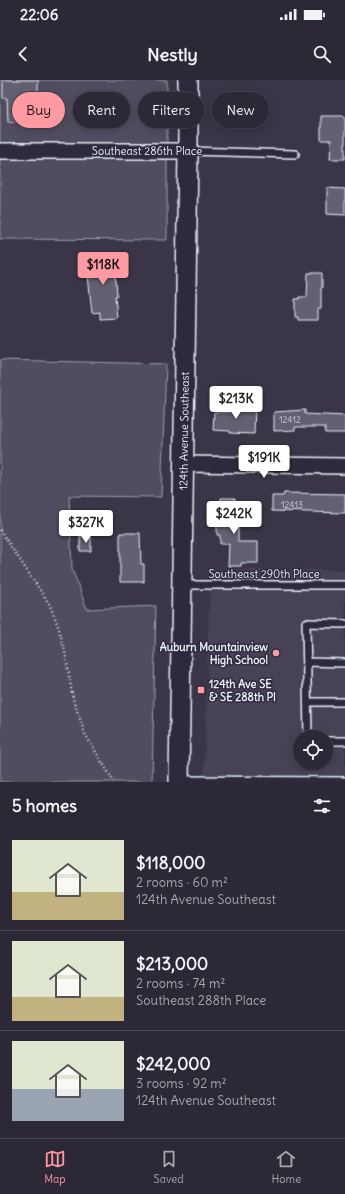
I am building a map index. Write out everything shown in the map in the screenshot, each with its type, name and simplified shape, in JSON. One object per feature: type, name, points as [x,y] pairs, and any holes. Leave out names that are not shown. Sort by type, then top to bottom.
[{"type":"street","name":"124th Avenue Southeast","points":[[179,781],[188,80]]},
{"type":"street","name":"Southeast 286th Place","points":[[0,151],[188,151]]},
{"type":"street","points":[[183,464],[345,466]]},
{"type":"lane","name":"Southeast 286th Place","points":[[188,151],[295,154]]},
{"type":"lane","name":"Southeast 290th Place","points":[[182,585],[345,585]]},
{"type":"lane","points":[[308,730],[306,623],[345,624]]},
{"type":"lane","points":[[307,662],[345,663]]},
{"type":"lane","points":[[308,702],[345,702]]},
{"type":"lane","points":[[333,741],[345,741]]},
{"type":"lane","points":[[179,781],[345,781]]},
{"type":"path","points":[[0,530],[50,605],[59,629],[65,652],[73,700],[85,734],[114,782]]},
{"type":"shaded area","points":[[0,80],[167,80],[167,92],[138,92],[138,128],[167,128],[167,240],[0,239]]},
{"type":"shaded area","points":[[0,360],[166,364],[161,497],[69,496],[72,569],[87,609],[156,606],[152,782],[0,782]]},
{"type":"shaded area","name":"Auburn Mountainview High School","points":[[210,570],[345,570],[345,778],[204,778]]},
{"type":"building","points":[[3,80],[38,80],[38,92],[12,92],[12,122],[8,122],[7,98],[3,98]]},
{"type":"building","points":[[321,116],[345,116],[345,159],[330,159],[331,140],[321,140]]},
{"type":"building","points":[[327,188],[345,189],[345,215],[327,214]]},
{"type":"building","points":[[111,254],[111,263],[115,266],[117,318],[100,319],[100,312],[92,313],[87,266],[88,255]]},
{"type":"building","points":[[308,273],[322,273],[321,309],[318,309],[318,320],[298,320],[298,317],[295,317],[295,299],[299,299],[299,297],[307,297]]},
{"type":"building","points":[[231,404],[255,405],[254,434],[230,433],[230,431],[213,430],[214,412],[230,412]]},
{"type":"building","points":[[305,410],[305,414],[345,416],[345,433],[325,433],[325,427],[295,427],[295,430],[274,431],[274,412]]},
{"type":"building","points":[[284,493],[345,494],[345,513],[272,511],[272,496],[283,496]]},
{"type":"building","points":[[221,498],[235,498],[235,502],[238,502],[238,542],[258,542],[258,563],[241,563],[241,566],[228,566],[229,544],[220,544],[220,535],[217,535],[217,511],[219,511],[219,502],[221,502]]},
{"type":"building","points":[[120,533],[140,533],[141,564],[144,564],[144,582],[120,582]]},
{"type":"building","points":[[80,536],[91,536],[91,551],[80,551]]},
{"type":"place","name":"Auburn Mountainview High School","points":[[276,653]]},
{"type":"place","name":"124th Ave SE & SE 288th Pl","points":[[201,690]]}]
